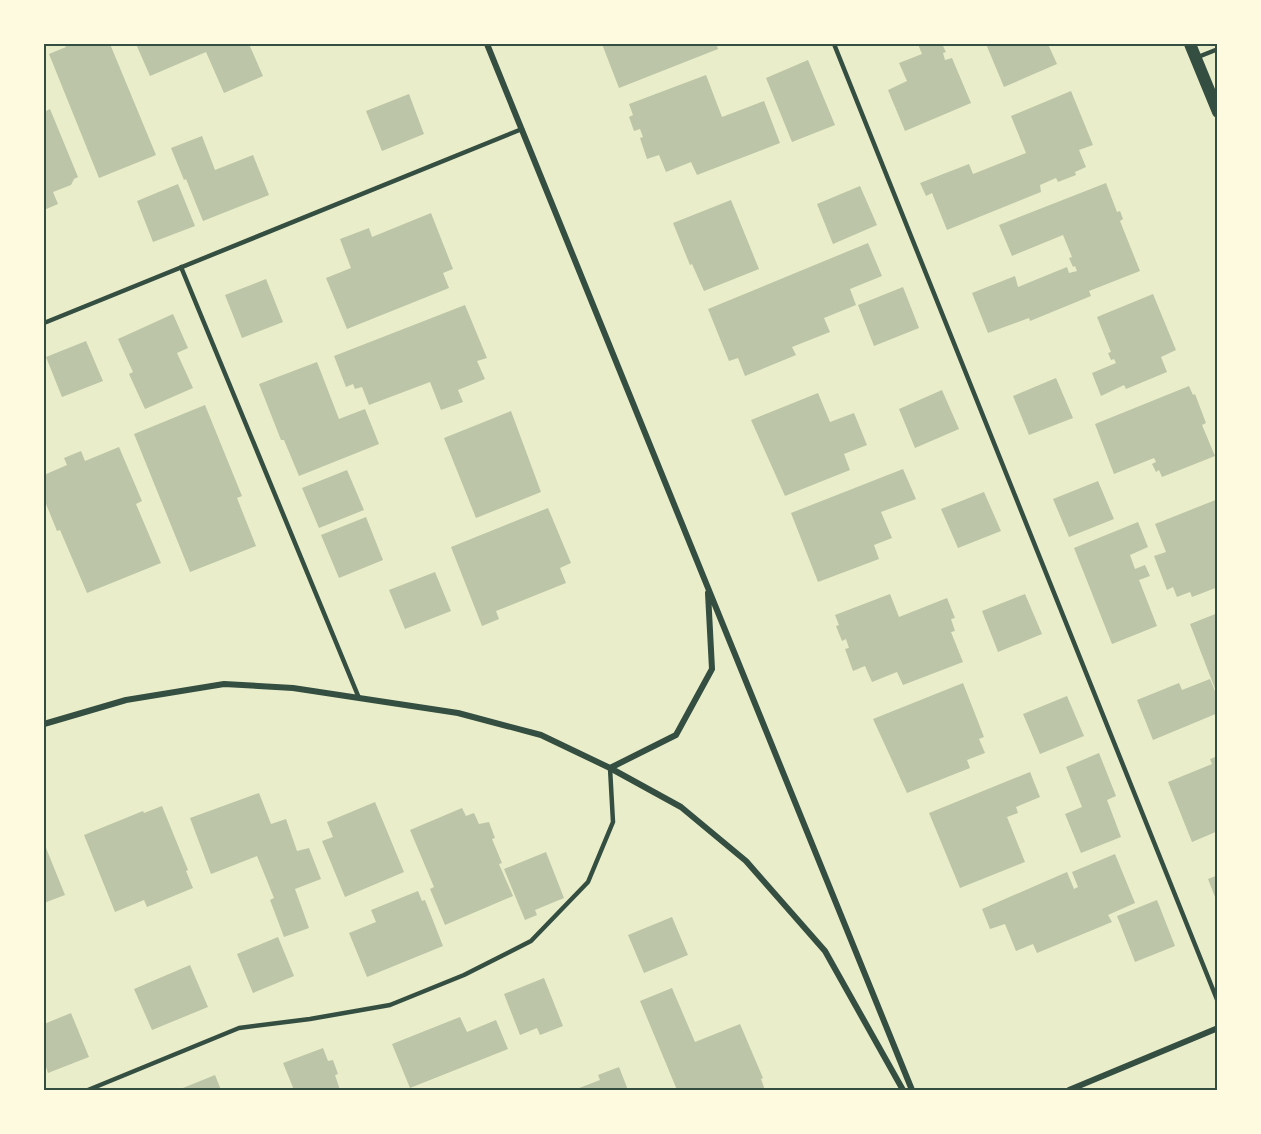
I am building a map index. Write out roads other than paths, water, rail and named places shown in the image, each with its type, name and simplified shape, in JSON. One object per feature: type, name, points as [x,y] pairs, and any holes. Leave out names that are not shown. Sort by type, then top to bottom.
[{"type":"main road","points":[[1190,44],[1218,112]]},
{"type":"street","points":[[487,44],[912,1090]]},
{"type":"street","points":[[610,768],[676,735],[712,669],[708,586]]},
{"type":"street","points":[[44,724],[126,700],[224,684],[293,688],[458,713],[541,735],[610,768],[681,807],[746,861],[825,951],[903,1090]]},
{"type":"street","points":[[1069,1090],[1218,1028]]},
{"type":"lane","points":[[834,44],[1218,1002]]},
{"type":"lane","points":[[1196,58],[1218,49]]},
{"type":"lane","points":[[44,323],[522,129]]},
{"type":"lane","points":[[181,267],[359,698]]},
{"type":"lane","points":[[88,1090],[239,1028],[390,1005],[464,975],[531,941],[588,882],[613,822],[610,768]]}]
